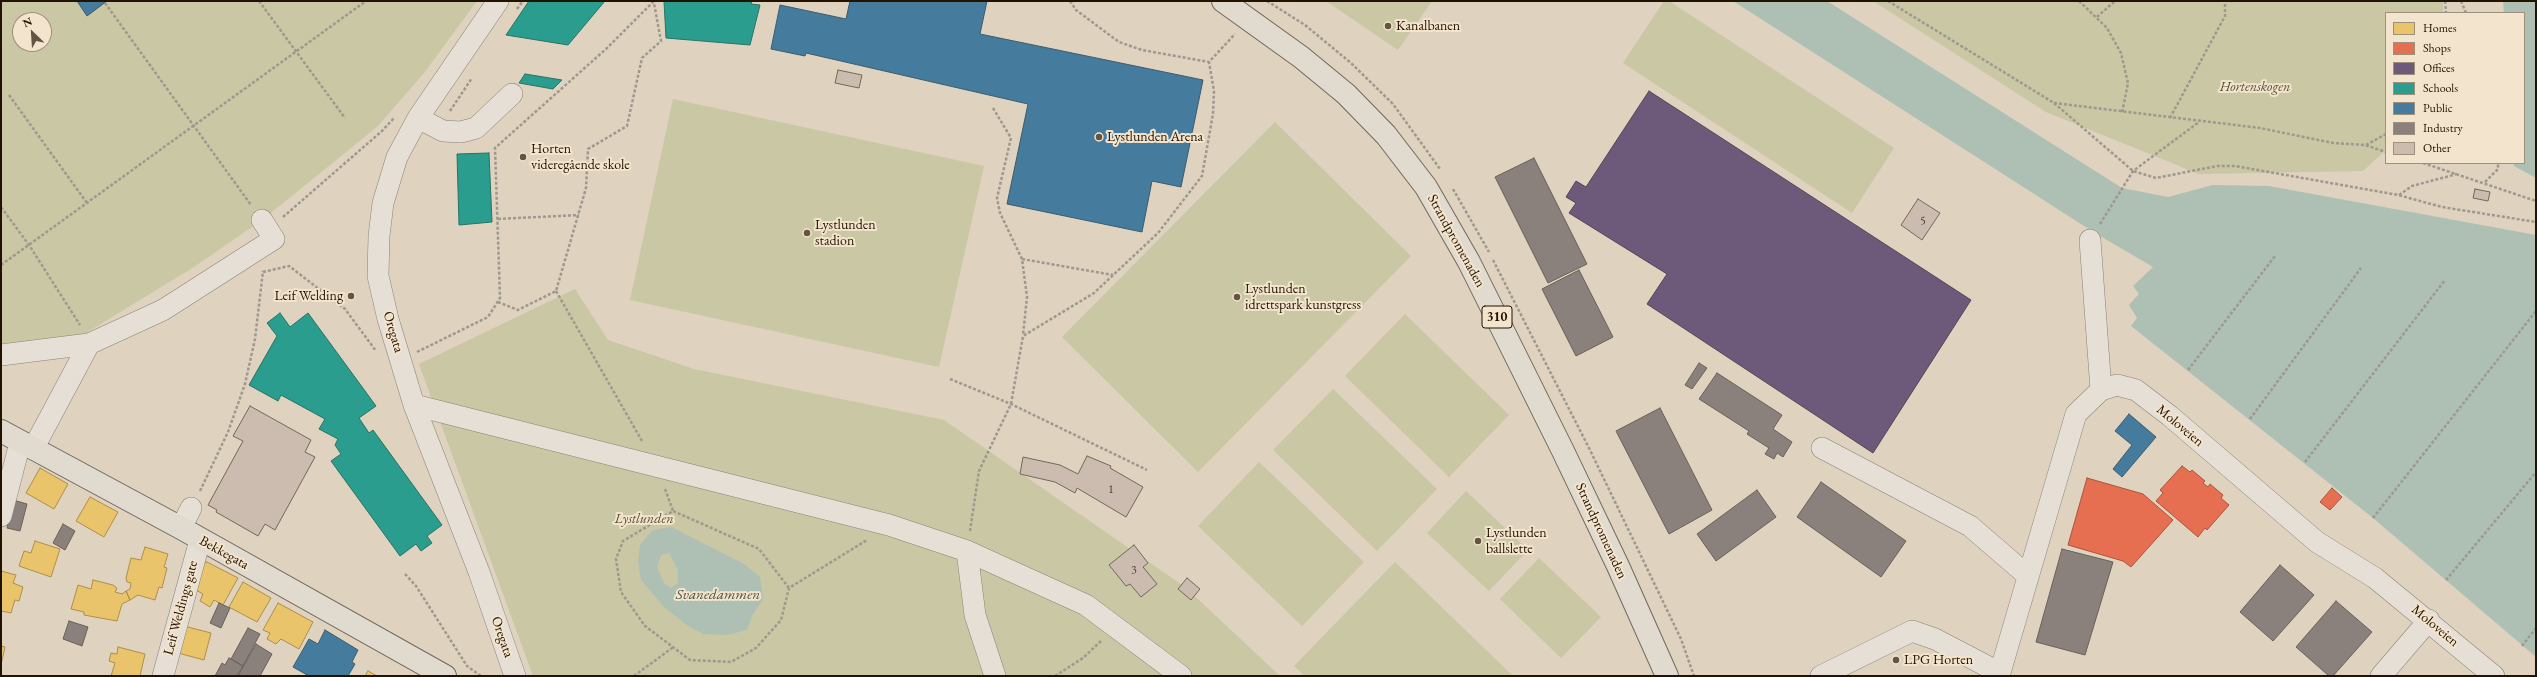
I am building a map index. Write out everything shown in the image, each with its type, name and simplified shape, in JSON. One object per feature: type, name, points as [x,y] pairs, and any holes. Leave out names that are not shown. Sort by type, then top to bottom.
[{"type":"main road","name":"Strandpromenaden","points":[[1223,1],[1313,66],[1346,94],[1386,135],[1426,187],[1469,262],[1556,437],[1618,566],[1667,676]]},
{"type":"main road","name":"Bekkegata","points":[[1,431],[26,446],[182,528],[200,540],[445,676]]},
{"type":"street","name":"Oregata","points":[[498,1],[408,116],[397,157],[390,176],[378,236],[378,276],[414,405],[479,572],[515,676]]},
{"type":"street","points":[[408,116],[444,132],[461,132],[476,128],[512,94]]},
{"type":"street","points":[[1,355],[85,336],[163,310],[274,239],[262,220]]},
{"type":"street","points":[[1821,676],[1912,631],[1935,639],[2000,675],[2076,414],[2100,390],[2090,240]]},
{"type":"street","points":[[1,516],[26,446],[85,336]]},
{"type":"street","name":"Moloveien","points":[[2100,390],[2117,385],[2136,390],[2170,416],[2317,542],[2375,578],[2429,620],[2494,676]]},
{"type":"street","points":[[414,405],[889,525],[967,551],[1086,605],[1181,676]]},
{"type":"street","points":[[1822,448],[1970,526],[2028,576]]},
{"type":"street","points":[[182,528],[192,508]]},
{"type":"street","name":"Leif Weldings gate","points":[[163,676],[200,540]]},
{"type":"street","points":[[967,551],[975,615],[995,676]]},
{"type":"street","points":[[2381,676],[2429,620]]},
{"type":"path","points":[[259,1],[345,118]]},
{"type":"path","points":[[1,265],[366,1]]},
{"type":"path","points":[[1070,1],[1076,10],[1119,42],[1142,50],[1209,62]]},
{"type":"path","points":[[1888,1],[2054,103],[2132,171],[2156,178],[2217,166],[2235,166],[2398,196],[2442,207],[2536,222]]},
{"type":"path","points":[[2079,1],[2107,28],[2121,53],[2128,83],[2122,113]]},
{"type":"path","points":[[2097,17],[2115,1]]},
{"type":"path","points":[[2170,118],[2226,16],[2225,1]]},
{"type":"path","points":[[2445,1],[2446,12]]},
{"type":"path","points":[[2461,1],[2466,12]]},
{"type":"path","points":[[654,2],[661,42],[642,58],[627,126],[588,149],[586,188],[556,291],[656,466],[673,511],[759,550],[789,588]]},
{"type":"path","points":[[401,360],[488,317],[498,302],[500,286],[495,148],[654,2]]},
{"type":"path","points":[[105,3],[262,220]]},
{"type":"path","points":[[1209,62],[1235,34],[1245,17]]},
{"type":"path","points":[[1022,336],[1094,293],[1158,233],[1202,176],[1213,114],[1214,91],[1209,62]]},
{"type":"path","points":[[9,95],[87,202]]},
{"type":"path","points":[[2054,103],[2122,113],[2260,128],[2333,143],[2365,145],[2385,152]]},
{"type":"path","points":[[967,551],[979,471],[1011,404],[1027,297],[1022,259],[1000,212],[997,198],[1011,138],[992,108]]},
{"type":"path","points":[[192,508],[228,432],[244,384],[255,339],[263,272],[283,216],[382,131],[408,116]]},
{"type":"path","points":[[2090,240],[2132,171],[2200,122]]},
{"type":"path","points":[[2365,145],[2385,135]]},
{"type":"path","points":[[2426,164],[2485,182],[2536,201]]},
{"type":"path","points":[[2485,182],[2498,169],[2498,164]]},
{"type":"path","points":[[2398,196],[2412,186],[2457,174]]},
{"type":"path","points":[[1,206],[80,322],[85,336]]},
{"type":"path","points":[[498,219],[579,215]]},
{"type":"path","points":[[2188,370],[2276,256]]},
{"type":"path","points":[[1022,259],[1113,275]]},
{"type":"path","points":[[263,272],[289,266],[345,309],[378,354]]},
{"type":"path","points":[[2250,419],[2361,268]]},
{"type":"path","points":[[2305,462],[2445,280]]},
{"type":"path","points":[[498,302],[518,310],[556,291]]},
{"type":"path","points":[[2373,518],[2536,311]]},
{"type":"path","points":[[950,379],[1011,404],[1147,470]]},
{"type":"path","points":[[2446,580],[2536,472]]},
{"type":"path","points":[[673,511],[623,541],[616,558],[621,592],[645,626],[672,648],[690,660],[730,662],[756,648],[781,620],[789,588],[889,525]]},
{"type":"path","points":[[405,574],[416,586],[467,666],[481,676]]},
{"type":"path","points":[[1055,676],[1083,658],[1115,627]]},
{"type":"path","points":[[2522,646],[2536,628]]},
{"type":"path","points":[[634,676],[672,648]]},
{"type":"green space","points":[[1,1],[477,1],[424,73],[377,127],[262,220],[194,267],[81,336],[1,347]]},
{"type":"green space","name":"Kanalbanen","points":[[1326,1],[1432,1],[1398,50]]},
{"type":"green space","points":[[1664,1],[1669,1],[1894,148],[1852,213],[1623,63]]},
{"type":"green space","name":"Hortenskogen","points":[[1873,1],[2443,1],[2443,12],[2385,12],[2385,151],[2363,171],[2199,174],[2046,112]]},
{"type":"green space","name":"Lystlunden stadion","points":[[673,99],[984,166],[939,367],[630,300]]},
{"type":"green space","name":"Lystlunden idrettspark kunstgress","points":[[1275,122],[1411,256],[1198,472],[1062,337]]},
{"type":"green space","name":"Lystlunden","points":[[575,289],[608,340],[694,369],[944,420],[1185,587],[1280,676],[533,676],[419,364]]},
{"type":"green space","points":[[1405,314],[1509,415],[1449,477],[1345,376]]},
{"type":"green space","points":[[1333,389],[1437,489],[1377,551],[1273,450]]},
{"type":"green space","points":[[1259,462],[1364,562],[1302,626],[1198,526]]},
{"type":"green space","name":"Lystlunden ballslette","points":[[1466,491],[1528,550],[1489,591],[1427,533]]},
{"type":"green space","points":[[1539,558],[1601,617],[1561,658],[1500,599]]},
{"type":"green space","points":[[1395,562],[1513,676],[1305,676],[1294,666]]},
{"type":"water","points":[[1733,1],[1827,1],[2122,188],[2168,197],[2213,185],[2269,186],[2536,235],[2536,657],[2373,518],[2131,326],[2137,318],[2129,305],[2139,294],[2133,286],[2153,267],[2095,233]]},
{"type":"water","points":[[2503,1],[2536,1],[2536,178],[2514,166],[2514,164],[2525,164],[2525,12],[2504,12]]},
{"type":"water","name":"Svanedammen","points":[[671,527],[744,564],[760,577],[763,599],[752,616],[747,630],[727,635],[703,634],[688,626],[664,607],[641,580],[638,561],[640,545],[653,530]],"holes":[[[669,553],[678,570],[678,583],[671,588],[664,583],[657,567],[661,555]]]},
{"type":"building: Homes","points":[[40,468],[68,484],[54,509],[26,493]]},
{"type":"building: Homes","points":[[90,497],[118,512],[104,537],[76,521]]},
{"type":"building: Homes","points":[[35,541],[60,549],[51,577],[19,566],[24,551],[31,553]]},
{"type":"building: Homes","points":[[145,547],[168,554],[164,567],[167,568],[162,588],[159,587],[155,600],[138,595],[130,600],[126,591],[130,589],[131,583],[127,582],[126,578],[131,558],[141,560]]},
{"type":"building: Homes","points":[[207,562],[238,578],[223,605],[214,600],[210,607],[200,601],[203,594],[194,589],[200,565]]},
{"type":"building: Homes","points":[[1,571],[16,575],[13,583],[23,587],[19,601],[15,600],[11,613],[1,611]]},
{"type":"building: Homes","points":[[93,580],[113,585],[117,588],[115,592],[122,594],[126,591],[130,600],[122,604],[117,621],[84,615],[84,612],[71,609],[78,585],[91,589]]},
{"type":"building: Homes","points":[[243,582],[271,598],[257,622],[229,607]]},
{"type":"building: Homes","points":[[278,603],[313,622],[299,649],[281,639],[276,644],[267,639],[270,633],[263,630]]},
{"type":"building: Homes","points":[[184,626],[211,633],[204,660],[178,653]]},
{"type":"building: Homes","points":[[1,646],[5,647],[1,665]]},
{"type":"building: Homes","points":[[118,647],[145,654],[140,676],[111,676],[115,663],[109,661],[111,653],[117,654]]},
{"type":"building: Homes","points":[[368,671],[377,676],[365,676]]},
{"type":"building: Shops","points":[[2182,466],[2190,472],[2192,470],[2205,481],[2203,483],[2208,487],[2210,484],[2223,495],[2221,498],[2229,505],[2207,530],[2205,528],[2198,537],[2156,501],[2163,493],[2160,490]]},
{"type":"building: Shops","points":[[2087,478],[2143,494],[2173,520],[2131,567],[2123,561],[2068,545]]},
{"type":"building: Shops","points":[[2332,488],[2342,497],[2330,510],[2320,502]]},
{"type":"building: Offices","points":[[1649,91],[1971,300],[1873,453],[1647,304],[1667,274],[1569,213],[1576,203],[1566,197],[1576,181],[1586,187]]},
{"type":"building: Schools","points":[[529,1],[605,1],[568,45],[506,35]]},
{"type":"building: Schools","points":[[664,1],[752,1],[751,4],[760,5],[750,45],[666,38]]},
{"type":"building: Schools","points":[[525,74],[562,80],[553,89],[519,83]]},
{"type":"building: Schools","points":[[489,153],[492,222],[459,225],[457,154]]},
{"type":"building: Schools","points":[[280,313],[290,327],[308,313],[376,406],[359,418],[369,433],[373,430],[442,525],[427,536],[432,543],[421,551],[416,544],[400,556],[331,461],[341,454],[335,445],[338,439],[319,429],[325,419],[281,395],[278,401],[249,385],[277,336],[267,323]]},
{"type":"building: Public","points":[[77,1],[107,1],[87,16]]},
{"type":"building: Public","points":[[850,1],[987,1],[980,34],[1203,80],[1181,187],[1152,181],[1142,232],[1007,204],[1028,104],[806,53],[805,56],[771,49],[780,5],[846,19]]},
{"type":"building: Public","points":[[2129,414],[2156,437],[2122,477],[2113,469],[2132,445],[2115,431]]},
{"type":"building: Public","points":[[325,630],[358,650],[352,662],[355,664],[348,676],[309,676],[293,667],[309,639],[318,644]]},
{"type":"building: Industry","points":[[1534,158],[1587,264],[1548,283],[1495,177]]},
{"type":"building: Industry","points":[[1579,270],[1613,337],[1576,356],[1542,289]]},
{"type":"building: Industry","points":[[1699,363],[1707,368],[1692,389],[1685,385]]},
{"type":"building: Industry","points":[[1717,373],[1782,415],[1773,429],[1792,442],[1783,457],[1777,453],[1774,459],[1765,454],[1769,448],[1747,434],[1749,431],[1699,399]]},
{"type":"building: Industry","points":[[1660,408],[1712,510],[1669,534],[1616,431]]},
{"type":"building: Industry","points":[[1821,482],[1906,541],[1881,577],[1797,517]]},
{"type":"building: Industry","points":[[1757,490],[1776,517],[1716,561],[1697,534]]},
{"type":"building: Industry","points":[[13,500],[27,504],[20,531],[7,528]]},
{"type":"building: Industry","points":[[63,524],[75,531],[65,550],[53,543]]},
{"type":"building: Industry","points":[[2062,549],[2113,562],[2085,655],[2036,642]]},
{"type":"building: Industry","points":[[2280,565],[2314,595],[2273,641],[2240,612]]},
{"type":"building: Industry","points":[[2336,601],[2372,632],[2333,676],[2329,676],[2296,647]]},
{"type":"building: Industry","points":[[219,603],[230,608],[221,628],[210,623]]},
{"type":"building: Industry","points":[[69,621],[88,627],[82,646],[63,639]]},
{"type":"building: Industry","points":[[248,628],[260,634],[243,666],[231,659]]},
{"type":"building: Industry","points":[[256,644],[272,654],[260,676],[238,676]]},
{"type":"building: Industry","points":[[229,658],[243,666],[237,676],[215,676],[222,663],[225,665]]},
{"type":"building: Other","points":[[838,70],[862,75],[859,88],[835,83]]},
{"type":"building: Other","points":[[2475,189],[2490,192],[2488,201],[2473,198]]},
{"type":"building: Other","points":[[1918,199],[1940,213],[1922,240],[1901,225]]},
{"type":"building: Other","points":[[250,406],[311,440],[305,452],[315,457],[275,530],[265,524],[258,536],[216,512],[217,510],[208,505],[243,441],[233,436]]},
{"type":"building: Other","points":[[1087,456],[1111,466],[1110,468],[1143,487],[1126,517],[1077,488],[1075,493],[1055,482],[1020,474],[1023,457],[1060,465],[1078,474]]},
{"type":"building: Other","points":[[1134,545],[1148,563],[1143,567],[1157,584],[1141,597],[1130,584],[1126,586],[1109,565]]},
{"type":"building: Other","points":[[1187,578],[1200,589],[1191,600],[1178,589]]},
{"type":"place","name":"Kanalbanen","points":[[1388,26]]},
{"type":"place","name":"Lystlunden Arena","points":[[1099,137]]},
{"type":"place","name":"Horten videregående skole","points":[[523,157]]},
{"type":"place","name":"Lystlunden stadion","points":[[807,233]]},
{"type":"place","name":"Leif Welding","points":[[351,296]]},
{"type":"place","name":"Lystlunden idrettspark kunstgress","points":[[1237,297]]},
{"type":"place","name":"Lystlunden ballslette","points":[[1478,541]]},
{"type":"place","name":"LPG Horten","points":[[1896,660]]}]
